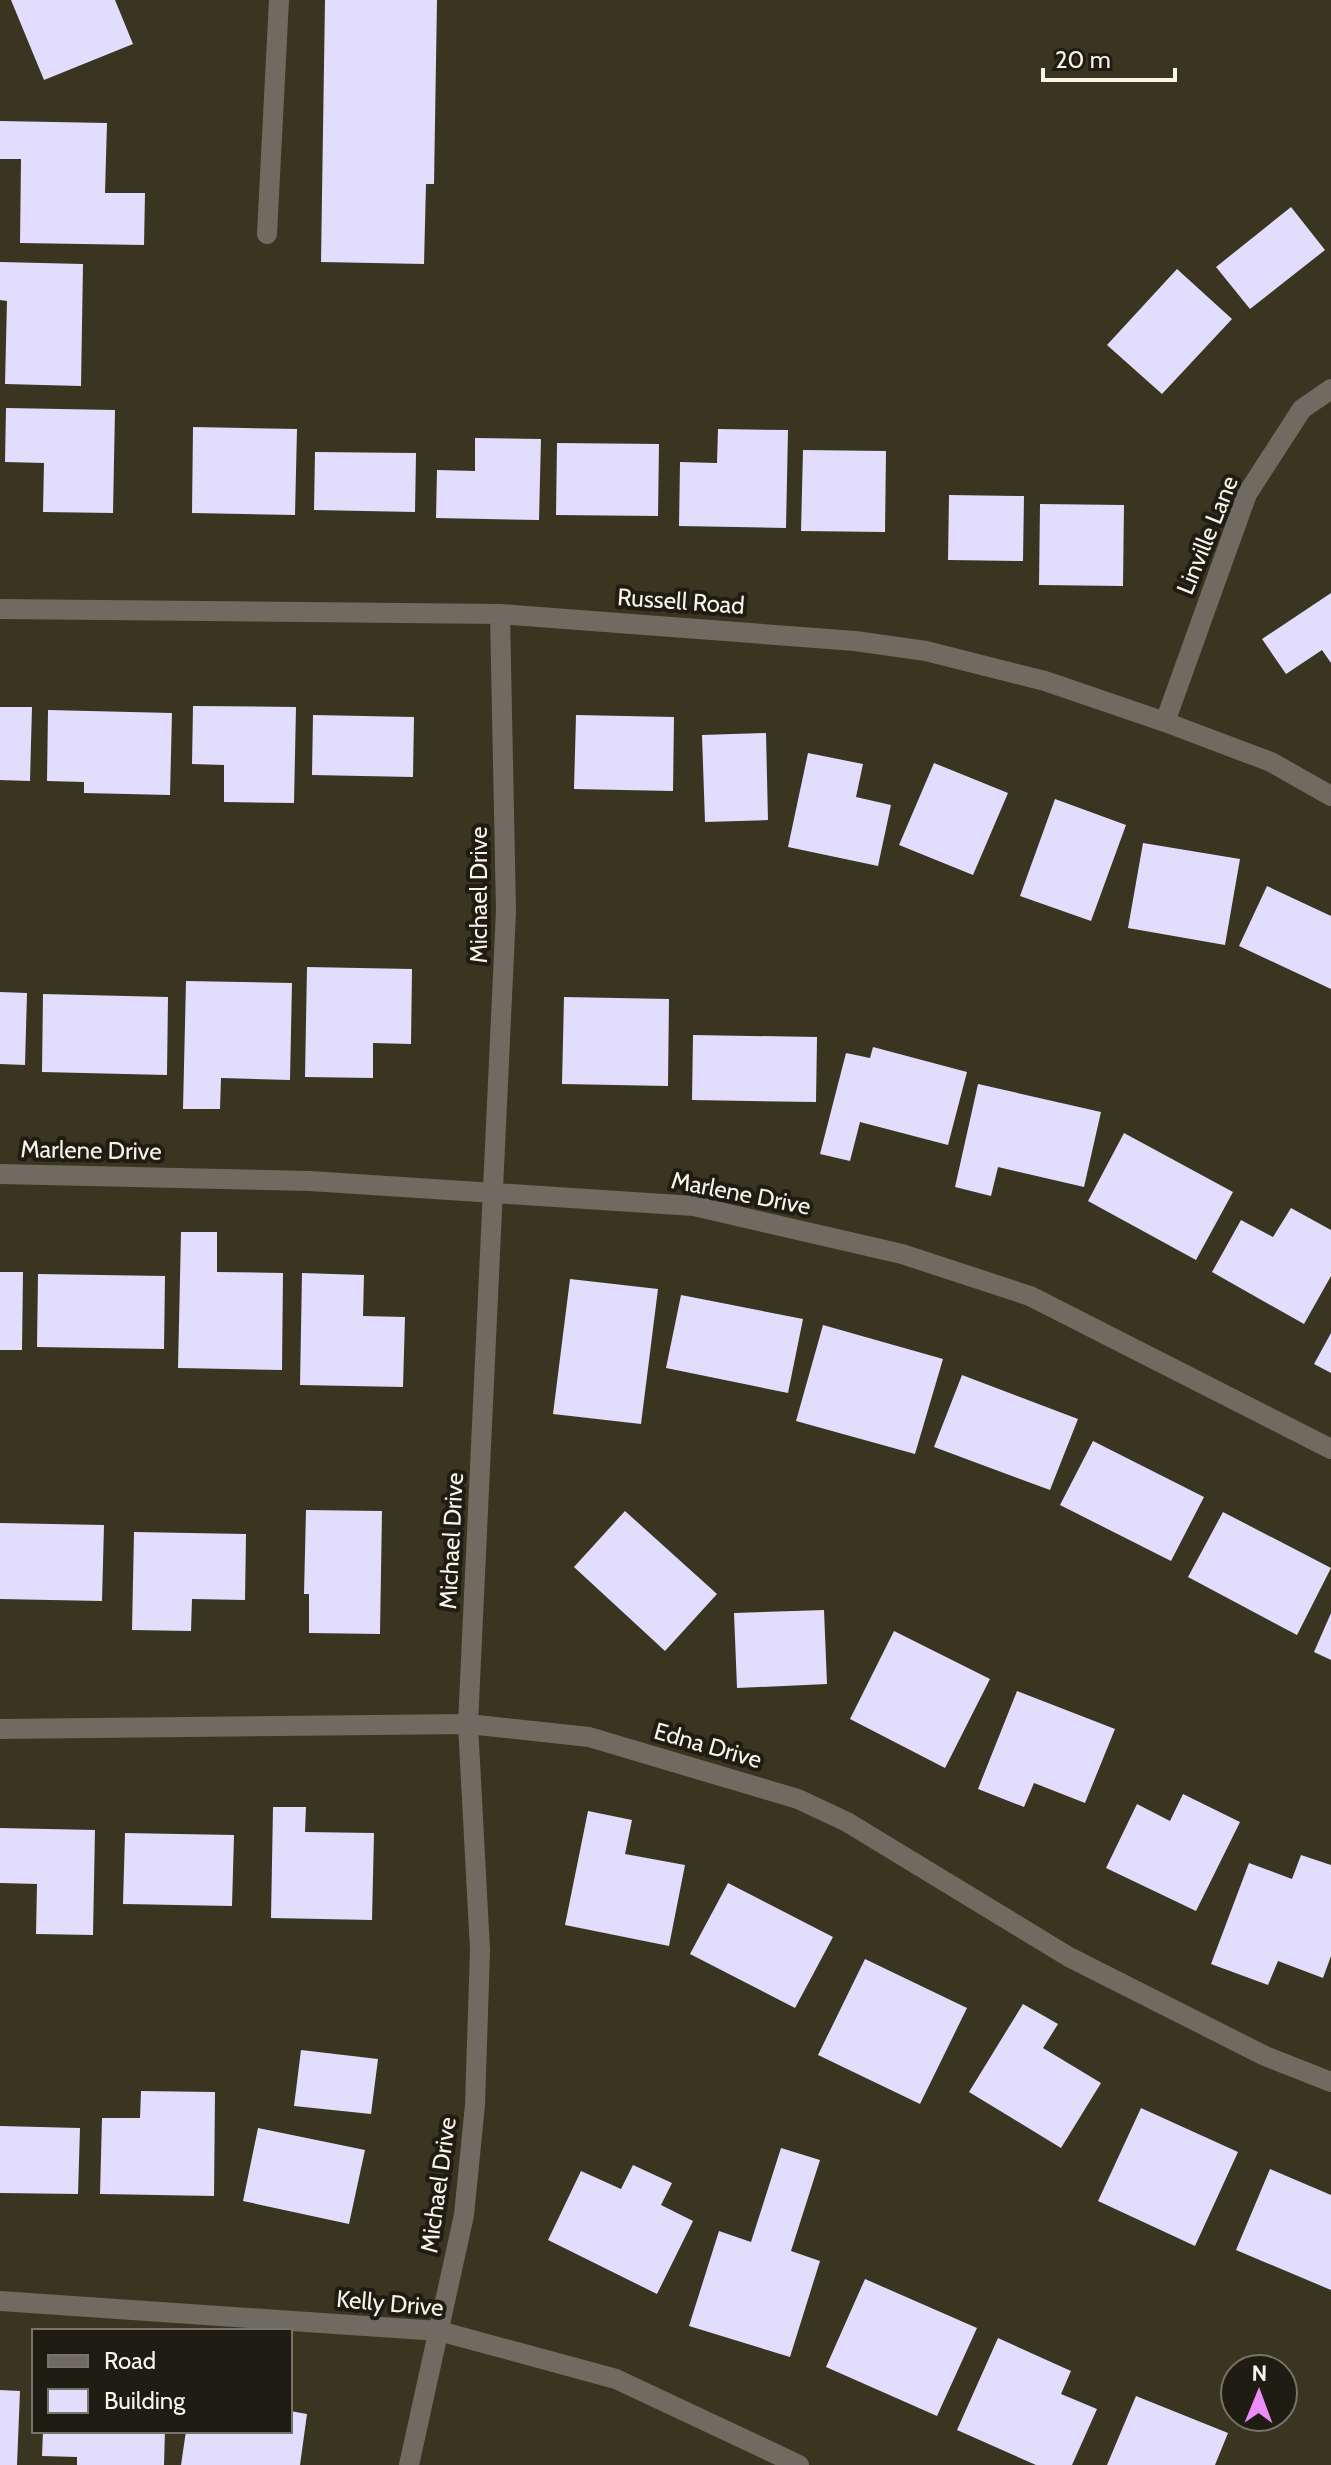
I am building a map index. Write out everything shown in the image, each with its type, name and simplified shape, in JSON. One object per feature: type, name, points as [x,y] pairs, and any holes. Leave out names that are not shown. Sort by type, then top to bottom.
[{"type":"street","points":[[267,234],[279,0]]},
{"type":"street","name":"Linville Lane","points":[[1165,722],[1247,494],[1302,409],[1331,389]]},
{"type":"street","name":"Russell Road","points":[[0,609],[500,614],[855,641],[926,651],[1045,681],[1271,762],[1331,796]]},
{"type":"street","name":"Michael Drive","points":[[409,2465],[464,2215],[475,2105],[480,1950],[468,1724],[506,911],[500,614]]},
{"type":"street","name":"Marlene Drive","points":[[0,1174],[310,1181],[694,1206],[902,1254],[1030,1296],[1331,1449]]},
{"type":"street","name":"Edna Drive","points":[[0,1729],[468,1724],[589,1737],[798,1799],[847,1822],[1069,1957],[1265,2056],[1331,2082]]},
{"type":"street","name":"Kelly Drive","points":[[0,2301],[439,2331],[616,2379],[799,2465]]},
{"type":"building","points":[[11,0],[115,0],[133,44],[44,80]]},
{"type":"building","points":[[325,0],[437,0],[434,184],[426,184],[424,264],[321,262]]},
{"type":"building","points":[[0,121],[107,123],[105,193],[145,193],[144,245],[20,243],[21,159],[0,159]]},
{"type":"building","points":[[1291,207],[1325,250],[1250,309],[1216,267]]},
{"type":"building","points":[[0,262],[83,264],[81,386],[5,384],[7,301],[0,300]]},
{"type":"building","points":[[1177,269],[1232,319],[1162,394],[1107,345]]},
{"type":"building","points":[[6,408],[115,410],[113,513],[43,512],[44,463],[5,462]]},
{"type":"building","points":[[193,427],[297,429],[295,515],[192,513]]},
{"type":"building","points":[[718,429],[788,430],[786,528],[679,526],[680,462],[717,463]]},
{"type":"building","points":[[475,438],[541,439],[539,520],[436,518],[437,470],[475,471]]},
{"type":"building","points":[[557,443],[659,444],[658,516],[556,515]]},
{"type":"building","points":[[803,450],[886,451],[885,532],[801,531]]},
{"type":"building","points":[[315,452],[416,453],[415,512],[314,510]]},
{"type":"building","points":[[949,495],[1024,496],[1023,561],[948,560]]},
{"type":"building","points":[[1040,504],[1124,505],[1123,586],[1039,585]]},
{"type":"building","points":[[1331,593],[1331,663],[1322,650],[1286,674],[1262,639]]},
{"type":"building","points":[[193,706],[296,707],[294,803],[224,802],[224,765],[192,764]]},
{"type":"building","points":[[0,707],[32,707],[30,781],[0,780]]},
{"type":"building","points":[[48,710],[172,713],[170,795],[84,793],[84,782],[47,781]]},
{"type":"building","points":[[313,715],[414,717],[413,777],[312,775]]},
{"type":"building","points":[[576,715],[674,717],[673,791],[574,789]]},
{"type":"building","points":[[766,733],[768,820],[705,822],[702,735]]},
{"type":"building","points":[[808,753],[863,764],[856,797],[891,805],[878,866],[788,847]]},
{"type":"building","points":[[934,763],[1008,793],[973,875],[899,845]]},
{"type":"building","points":[[1055,799],[1126,825],[1091,921],[1020,896]]},
{"type":"building","points":[[1143,843],[1240,859],[1225,945],[1128,928]]},
{"type":"building","points":[[1267,886],[1331,916],[1331,989],[1239,946]]},
{"type":"building","points":[[307,967],[412,969],[411,1044],[373,1043],[373,1078],[305,1077]]},
{"type":"building","points":[[186,981],[292,983],[290,1080],[221,1078],[220,1109],[183,1109]]},
{"type":"building","points":[[0,992],[27,993],[25,1065],[0,1064]]},
{"type":"building","points":[[43,994],[168,997],[167,1075],[42,1072]]},
{"type":"building","points":[[564,997],[669,999],[668,1086],[562,1084]]},
{"type":"building","points":[[693,1035],[817,1037],[816,1102],[692,1100]]},
{"type":"building","points":[[873,1047],[967,1072],[948,1145],[860,1122],[850,1161],[820,1154],[846,1053],[870,1058]]},
{"type":"building","points":[[978,1084],[1101,1112],[1084,1187],[998,1167],[991,1196],[955,1187]]},
{"type":"building","points":[[1124,1133],[1233,1192],[1196,1260],[1088,1201]]},
{"type":"building","points":[[1291,1208],[1331,1230],[1331,1276],[1304,1324],[1212,1272],[1241,1220],[1273,1237]]},
{"type":"building","points":[[181,1232],[217,1232],[217,1272],[283,1273],[282,1370],[178,1368]]},
{"type":"building","points":[[0,1272],[23,1272],[22,1350],[0,1350]]},
{"type":"building","points":[[302,1273],[364,1275],[363,1316],[405,1317],[403,1387],[300,1385]]},
{"type":"building","points":[[38,1274],[165,1276],[164,1349],[37,1347]]},
{"type":"building","points":[[570,1279],[658,1289],[641,1424],[553,1414]]},
{"type":"building","points":[[681,1295],[803,1319],[788,1393],[666,1368]]},
{"type":"building","points":[[823,1325],[943,1359],[915,1454],[796,1421]]},
{"type":"building","points":[[1331,1333],[1331,1373],[1314,1364]]},
{"type":"building","points":[[962,1375],[1078,1419],[1050,1490],[934,1447]]},
{"type":"building","points":[[1093,1441],[1204,1497],[1171,1561],[1060,1505]]},
{"type":"building","points":[[306,1510],[382,1511],[380,1634],[309,1633],[309,1594],[304,1594]]},
{"type":"building","points":[[625,1511],[717,1594],[665,1651],[574,1567]]},
{"type":"building","points":[[1223,1512],[1331,1568],[1297,1635],[1188,1577]]},
{"type":"building","points":[[0,1523],[104,1525],[102,1601],[0,1599]]},
{"type":"building","points":[[134,1532],[246,1534],[245,1600],[192,1599],[191,1631],[132,1630]]},
{"type":"building","points":[[824,1610],[827,1684],[737,1688],[734,1613]]},
{"type":"building","points":[[1331,1613],[1331,1660],[1314,1652]]},
{"type":"building","points":[[894,1631],[990,1679],[945,1768],[850,1719]]},
{"type":"building","points":[[1017,1691],[1115,1729],[1085,1803],[1034,1783],[1024,1807],[978,1789]]},
{"type":"building","points":[[1183,1794],[1240,1822],[1196,1911],[1106,1868],[1137,1804],[1170,1821]]},
{"type":"building","points":[[273,1807],[306,1807],[305,1832],[374,1833],[372,1920],[271,1918]]},
{"type":"building","points":[[588,1811],[632,1820],[625,1854],[685,1865],[669,1946],[565,1925]]},
{"type":"building","points":[[0,1828],[95,1830],[93,1935],[36,1934],[37,1884],[0,1883]]},
{"type":"building","points":[[125,1833],[234,1835],[232,1906],[123,1904]]},
{"type":"building","points":[[1301,1855],[1331,1865],[1331,1956],[1323,1978],[1278,1961],[1268,1985],[1211,1964],[1249,1863],[1292,1879]]},
{"type":"building","points":[[728,1883],[833,1937],[795,2008],[690,1954]]},
{"type":"building","points":[[865,1959],[967,2008],[920,2104],[818,2055]]},
{"type":"building","points":[[1023,2004],[1058,2024],[1043,2048],[1101,2083],[1061,2148],[969,2092]]},
{"type":"building","points":[[301,2050],[378,2059],[371,2114],[294,2106]]},
{"type":"building","points":[[141,2091],[215,2092],[214,2196],[100,2194],[102,2118],[140,2118]]},
{"type":"building","points":[[1141,2108],[1238,2152],[1195,2246],[1098,2201]]},
{"type":"building","points":[[0,2126],[80,2128],[78,2194],[0,2193]]},
{"type":"building","points":[[258,2128],[365,2150],[349,2224],[243,2201]]},
{"type":"building","points":[[781,2148],[820,2160],[791,2251],[820,2261],[790,2357],[689,2326],[719,2231],[751,2242]]},
{"type":"building","points":[[633,2165],[672,2183],[661,2205],[693,2221],[657,2294],[548,2240],[581,2171],[621,2189]]},
{"type":"building","points":[[1270,2169],[1331,2195],[1331,2290],[1236,2250]]},
{"type":"building","points":[[865,2279],[977,2328],[937,2416],[826,2367]]},
{"type":"building","points":[[998,2338],[1071,2371],[1061,2394],[1097,2409],[1072,2465],[1036,2465],[957,2430]]},
{"type":"building","points":[[0,2390],[20,2391],[17,2465],[0,2465]]},
{"type":"building","points":[[1136,2396],[1219,2429],[1219,2433],[1228,2433],[1215,2465],[1107,2465]]},
{"type":"building","points":[[292,2411],[307,2414],[300,2465],[181,2465],[186,2433],[292,2433]]},
{"type":"building","points":[[43,2433],[165,2433],[164,2465],[77,2465],[77,2457],[42,2456]]}]
